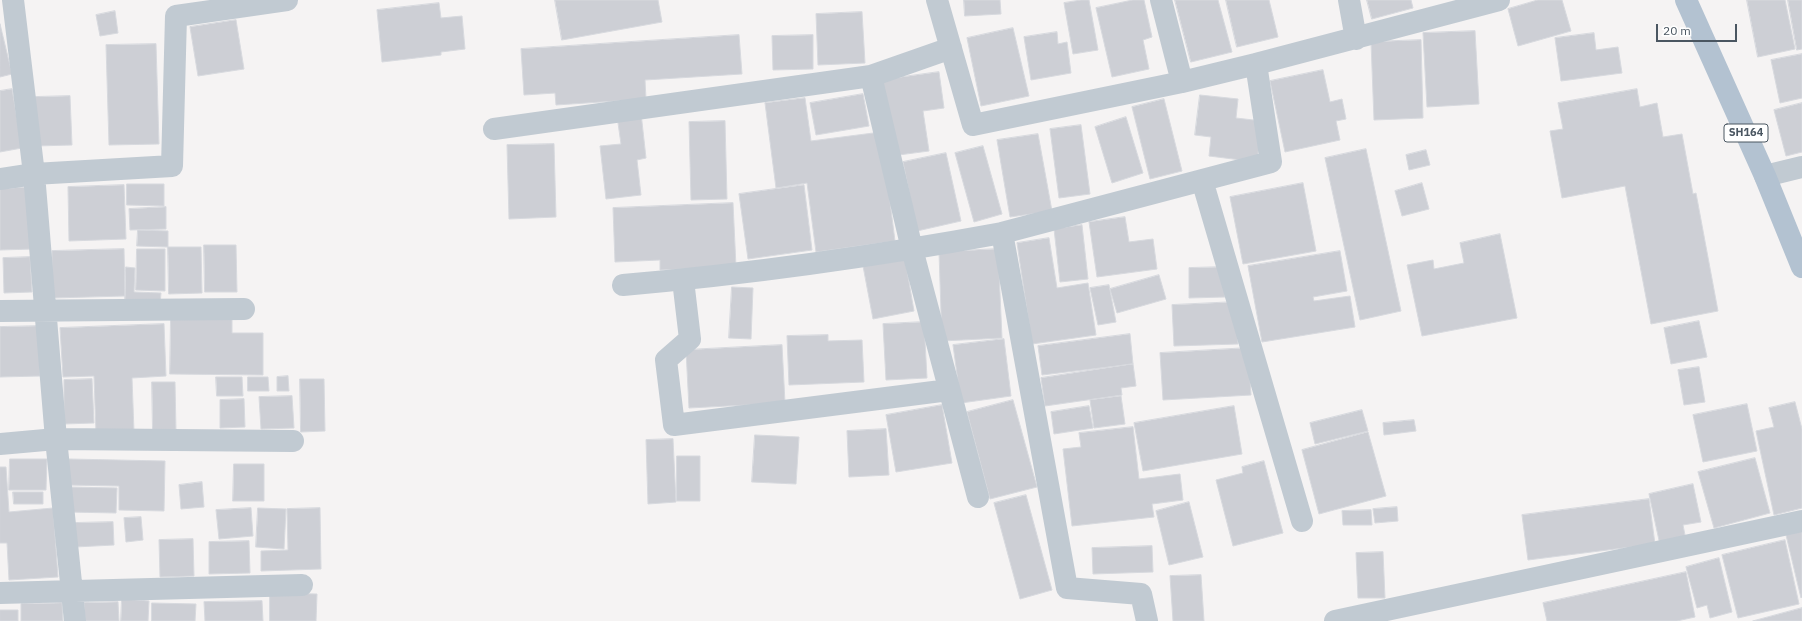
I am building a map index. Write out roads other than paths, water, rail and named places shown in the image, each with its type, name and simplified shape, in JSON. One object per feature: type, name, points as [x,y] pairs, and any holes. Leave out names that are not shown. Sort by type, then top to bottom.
[{"type":"main road","name":"SH164","points":[[1686,0],[1765,176],[1802,266]]},
{"type":"street","points":[[13,0],[34,174],[56,439],[75,621]]},
{"type":"street","points":[[0,179],[34,174],[172,166],[176,16],[287,0]]},
{"type":"street","points":[[937,0],[973,125],[1182,82],[1356,39],[1499,0]]},
{"type":"street","points":[[1162,0],[1182,82]]},
{"type":"street","points":[[1349,0],[1356,39]]},
{"type":"street","points":[[494,129],[871,76],[951,48]]},
{"type":"street","points":[[623,285],[683,280],[912,249],[1002,233],[1271,162],[1256,64]]},
{"type":"street","points":[[871,76],[912,249],[978,497]]},
{"type":"street","points":[[1765,176],[1802,167]]},
{"type":"street","points":[[1202,180],[1302,521]]},
{"type":"street","points":[[1002,233],[1067,588],[1141,594],[1147,621]]},
{"type":"street","points":[[683,280],[690,339],[666,360],[674,425],[949,390]]},
{"type":"street","points":[[0,311],[45,312],[244,309]]},
{"type":"street","points":[[0,444],[56,439],[293,441]]},
{"type":"street","points":[[1335,621],[1358,618],[1802,521]]},
{"type":"street","points":[[0,593],[302,585]]}]
